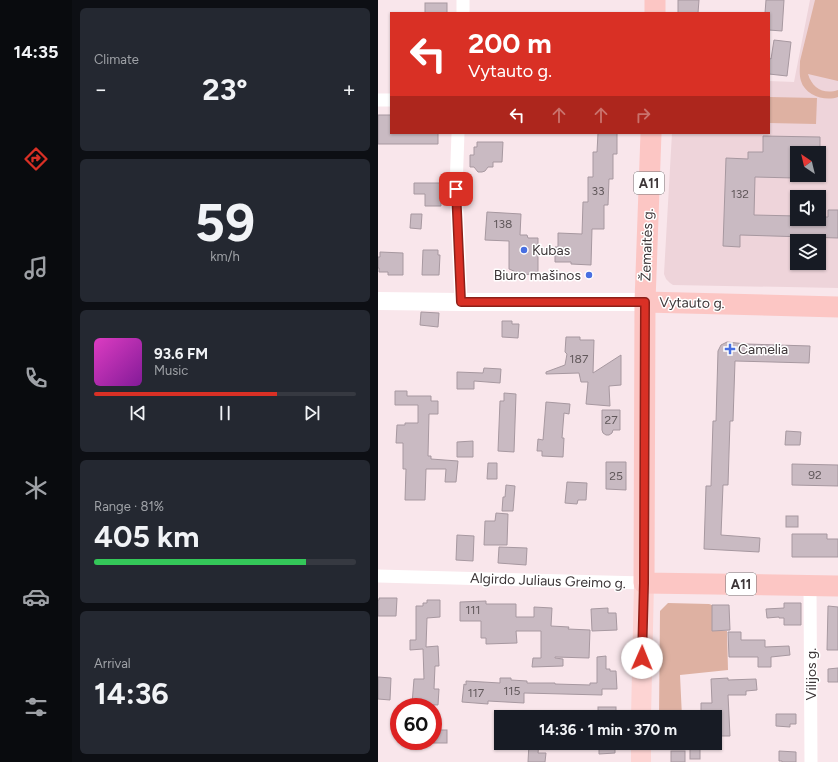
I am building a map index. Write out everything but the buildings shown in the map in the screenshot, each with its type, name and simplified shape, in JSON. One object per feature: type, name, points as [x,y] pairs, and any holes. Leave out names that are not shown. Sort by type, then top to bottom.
[{"type":"highway","points":[[655,0],[655,12]]},
{"type":"highway","name":"Žemaitės g.","points":[[644,583],[645,302],[651,134]]},
{"type":"highway","name":"Vytauto g.","points":[[645,302],[838,307]]},
{"type":"highway","name":"Algirdo Juliaus Greimo g.","points":[[644,583],[838,586]]},
{"type":"main road","name":"Vytauto g.","points":[[378,301],[645,302]]},
{"type":"main road","name":"Žemaitės g.","points":[[641,710],[644,583]]},
{"type":"main road","points":[[641,750],[641,762]]},
{"type":"street","points":[[463,0],[463,12]]},
{"type":"street","points":[[378,100],[390,100]]},
{"type":"street","points":[[458,134],[456,189],[461,302]]},
{"type":"street","name":"Algirdo Juliaus Greimo g.","points":[[378,576],[644,583]]},
{"type":"street","name":"Vilijos g.","points":[[810,586],[810,762]]},
{"type":"shaded area","points":[[810,0],[838,0],[838,288],[673,285],[666,279],[664,274],[672,134],[770,134],[770,81],[794,82]]},
{"type":"shaded area","points":[[815,0],[838,0],[838,81],[808,74],[812,83],[819,89],[828,92],[838,90],[838,97],[827,99],[811,94],[803,86],[800,78],[800,61]]},
{"type":"shaded area","points":[[770,97],[817,98],[816,124],[770,123]]},
{"type":"shaded area","points":[[668,603],[709,604],[712,605],[712,631],[727,631],[728,670],[680,675],[682,710],[659,710],[660,611]]},
{"type":"place","name":"Kubas","points":[[524,250]]},
{"type":"place","name":"Biuro mašinos","points":[[589,275]]},
{"type":"place","name":"Camelia","points":[[730,349]]},
{"type":"route","points":[[456,189],[461,302],[645,302],[644,583],[642,658]]}]
